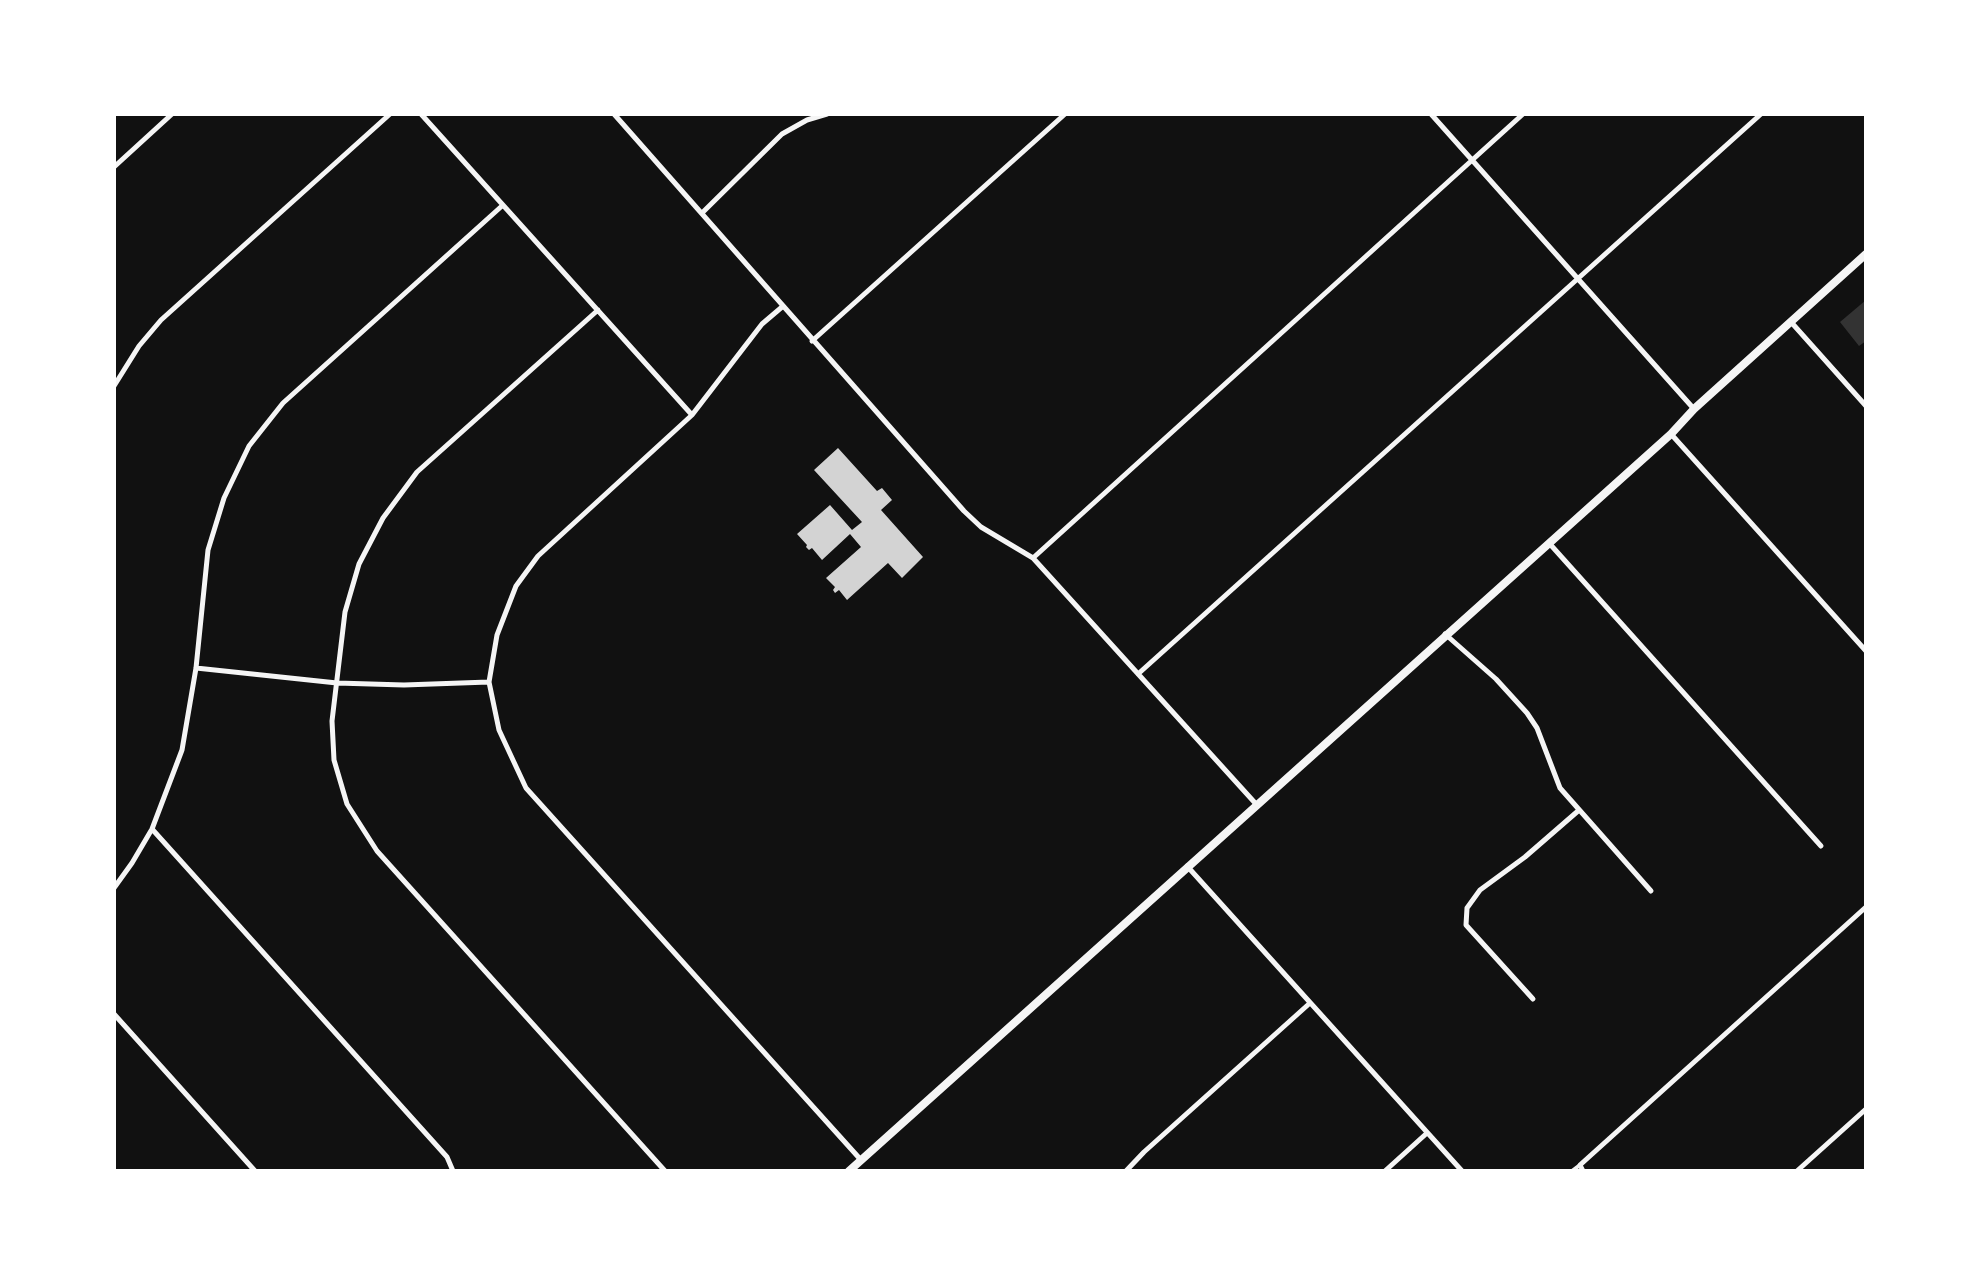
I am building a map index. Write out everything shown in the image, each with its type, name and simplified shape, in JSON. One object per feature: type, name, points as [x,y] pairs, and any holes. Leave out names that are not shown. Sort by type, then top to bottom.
[{"type":"main road","points":[[849,1171],[1445,634],[1671,434],[1694,409],[1866,254]]},
{"type":"street","points":[[114,167],[172,114]]},
{"type":"street","points":[[114,386],[139,346],[161,320],[390,114]]},
{"type":"street","points":[[421,114],[692,415]]},
{"type":"street","points":[[614,114],[964,511],[981,526],[1033,558],[1256,804]]},
{"type":"street","points":[[801,114],[807,120]]},
{"type":"street","points":[[702,213],[782,134],[807,120],[827,114]]},
{"type":"street","points":[[812,341],[1065,114]]},
{"type":"street","points":[[1431,114],[1694,409]]},
{"type":"street","points":[[1033,558],[1523,114]]},
{"type":"street","points":[[1138,674],[1761,114]]},
{"type":"street","points":[[114,888],[152,829],[182,750],[196,668],[208,550],[224,498],[249,446],[283,403],[503,205]]},
{"type":"street","points":[[782,307],[762,324],[692,415],[538,556],[516,586],[497,635],[489,682],[499,730],[526,788],[861,1160]]},
{"type":"street","points":[[598,310],[417,472],[383,518],[359,564],[345,612],[332,721],[334,760],[346,804],[377,851],[665,1171]]},
{"type":"street","points":[[1791,322],[1866,406]]},
{"type":"street","points":[[1671,434],[1866,651]]},
{"type":"street","points":[[1549,543],[1821,846]]},
{"type":"street","points":[[1445,634],[1497,679],[1527,713],[1537,728],[1560,789],[1651,891]]},
{"type":"street","points":[[196,668],[336,683],[404,685],[489,682]]},
{"type":"street","points":[[1533,999],[1466,925],[1467,908],[1480,890],[1525,858],[1578,811]]},
{"type":"street","points":[[152,829],[447,1157],[454,1170]]},
{"type":"street","points":[[1187,866],[1462,1171]]},
{"type":"street","points":[[1572,1171],[1581,1168],[1866,907]]},
{"type":"street","points":[[1126,1171],[1144,1152],[1310,1003]]},
{"type":"street","points":[[114,1014],[255,1171]]},
{"type":"street","points":[[1797,1171],[1866,1108]]},
{"type":"street","points":[[1385,1171],[1427,1133]]},
{"type":"shaded area","points":[[1866,300],[1866,341],[1859,346],[1840,322]]},
{"type":"building","points":[[838,448],[877,491],[882,488],[892,500],[881,510],[923,557],[902,578],[888,563],[847,600],[839,590],[835,593],[833,590],[835,587],[826,578],[861,547],[850,534],[822,560],[812,548],[809,550],[806,547],[807,545],[797,534],[830,505],[852,530],[862,522],[814,470]]}]
